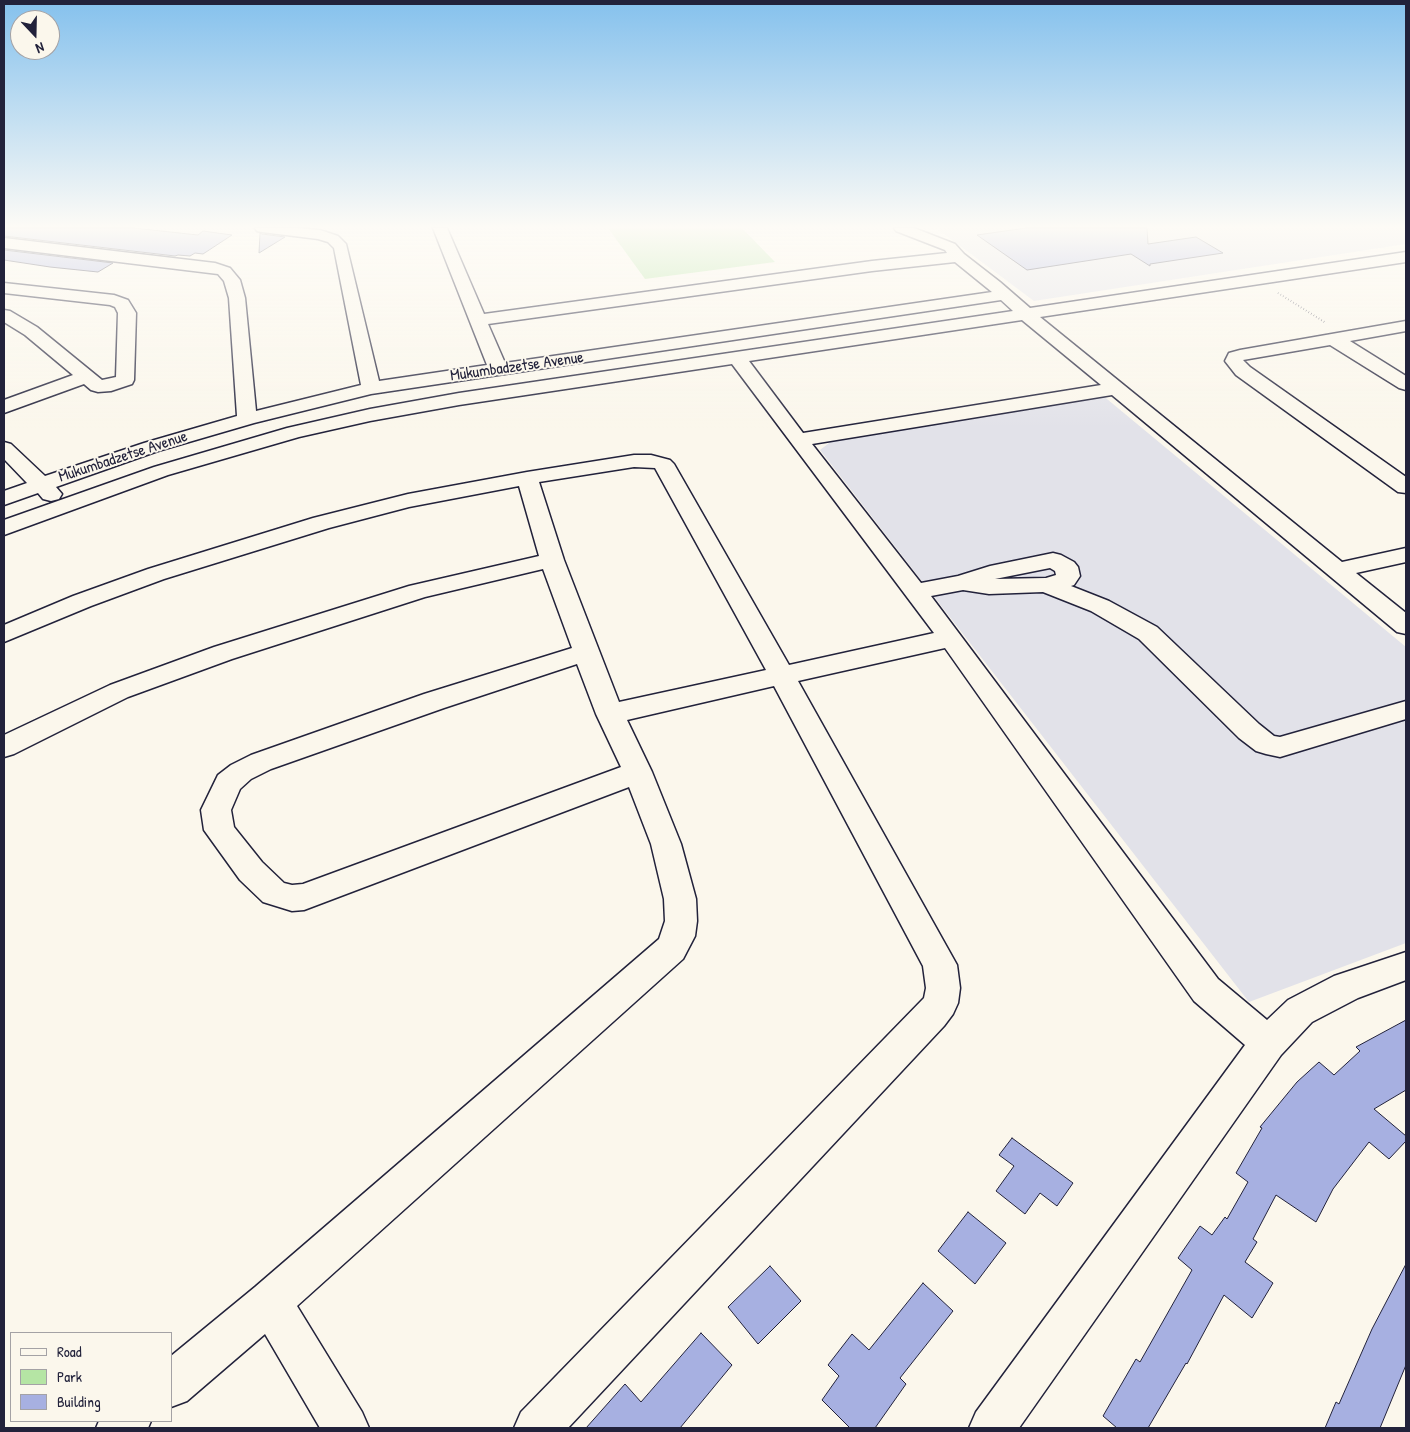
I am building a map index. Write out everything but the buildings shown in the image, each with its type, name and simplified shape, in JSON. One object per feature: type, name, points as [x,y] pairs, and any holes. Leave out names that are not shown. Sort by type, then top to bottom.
[{"type":"street","points":[[4,315],[31,331],[98,386],[111,385],[124,380],[126,309],[122,304],[114,300],[67,295]]},
{"type":"street","points":[[236,295],[247,419]]},
{"type":"street","points":[[351,295],[371,388]]},
{"type":"street","points":[[468,295],[498,369]]},
{"type":"street","points":[[478,320],[663,295]]},
{"type":"street","name":"Mukumbadzetse Avenue","points":[[4,498],[151,447],[247,419],[371,388],[998,295]]},
{"type":"street","points":[[1005,295],[1406,626]]},
{"type":"street","points":[[4,528],[161,471],[294,432],[333,423],[459,399],[1156,295]]},
{"type":"street","points":[[1406,326],[1240,355],[1235,357],[1234,361],[1243,371],[1406,487]]},
{"type":"street","points":[[1340,337],[1406,384]]},
{"type":"street","points":[[737,358],[951,638],[1206,990],[1268,1043]]},
{"type":"street","points":[[4,407],[86,377]]},
{"type":"street","points":[[798,440],[1117,388]]},
{"type":"street","points":[[4,448],[63,505]]},
{"type":"street","points":[[4,634],[82,601],[156,574],[321,523],[408,502],[527,478],[634,461],[651,461],[663,464],[781,674],[940,965],[943,988],[941,1003],[932,1015],[537,1428]]},
{"type":"street","points":[[172,1384],[270,1302],[671,949],[678,936],[681,921],[680,900],[666,844],[638,772],[610,714],[586,652],[552,560],[527,478]]},
{"type":"street","points":[[1338,570],[1406,555]]},
{"type":"street","points":[[4,747],[119,691],[223,653],[418,591],[552,560]]},
{"type":"street","points":[[915,591],[963,583],[988,587],[1046,585],[1100,606],[1148,633],[1249,731],[1266,744],[1280,747],[1406,710]]},
{"type":"street","points":[[610,714],[781,674],[951,638]]},
{"type":"street","points":[[586,652],[261,762],[241,772],[228,783],[216,810],[219,830],[251,871],[274,893],[292,898],[304,897],[638,772]]},
{"type":"street","points":[[992,1428],[1268,1043],[1300,1011],[1346,987],[1406,966]]},
{"type":"street","points":[[270,1302],[346,1428]]},
{"type":"path","points":[[1278,295],[1340,337]]},
{"type":"shaded area","points":[[1026,295],[1074,295],[1034,301]]},
{"type":"shaded area","points":[[1101,394],[1406,647],[1406,943],[1249,1002],[820,450],[833,440]]}]
